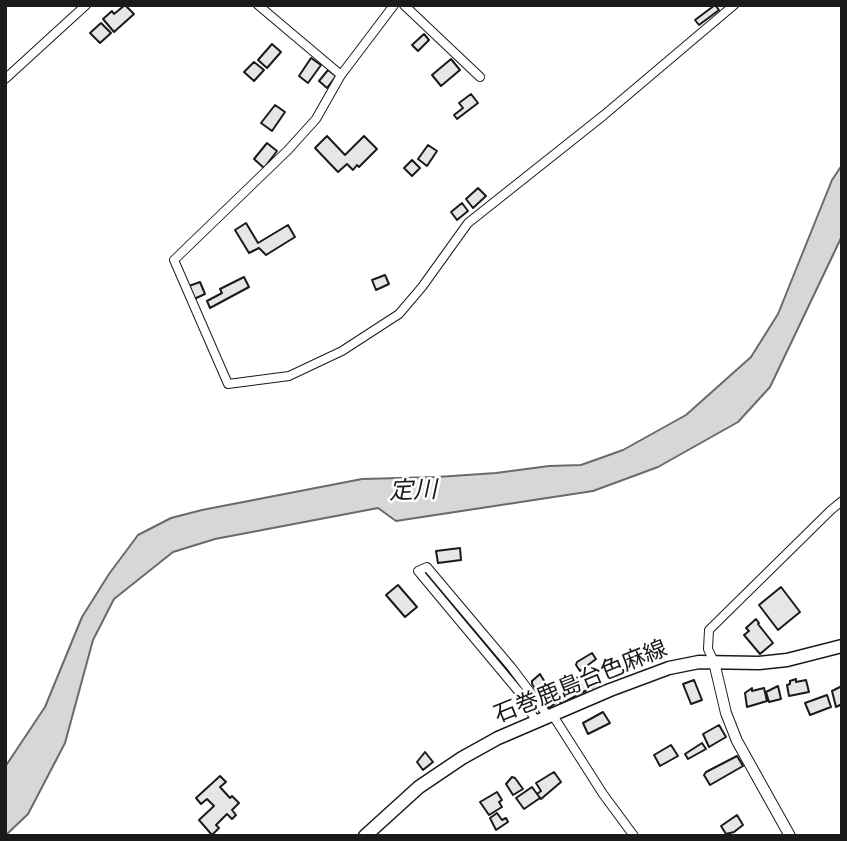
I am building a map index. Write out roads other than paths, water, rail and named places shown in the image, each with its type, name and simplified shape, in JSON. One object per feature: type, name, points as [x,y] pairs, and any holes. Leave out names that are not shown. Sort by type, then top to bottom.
[{"type":"main road","name":"石巻鹿島台色麻線","points":[[365,836],[440,771],[498,738],[669,668],[698,662],[759,663],[787,660],[842,646]]},
{"type":"street","points":[[5,79],[86,5]]},
{"type":"street","points":[[258,5],[341,75]]},
{"type":"street","points":[[394,5],[341,75],[316,118],[288,150],[174,260],[228,384],[289,376],[342,351],[399,314],[468,223],[734,5]]},
{"type":"street","points":[[404,5],[480,77]]},
{"type":"street","points":[[790,836],[737,741],[708,649],[709,630],[842,501]]},
{"type":"street","points":[[546,717],[519,692],[418,571],[427,567],[512,668],[634,836]]},
{"type":"water","name":"定川","points":[[842,165],[842,236],[770,387],[738,422],[658,467],[593,491],[396,521],[378,508],[215,539],[173,552],[114,599],[93,640],[65,743],[28,814],[5,836],[5,767],[45,707],[82,617],[138,535],[171,518],[202,510],[362,479],[437,477],[581,465],[623,450],[686,415],[751,357],[778,314],[832,180]]}]
